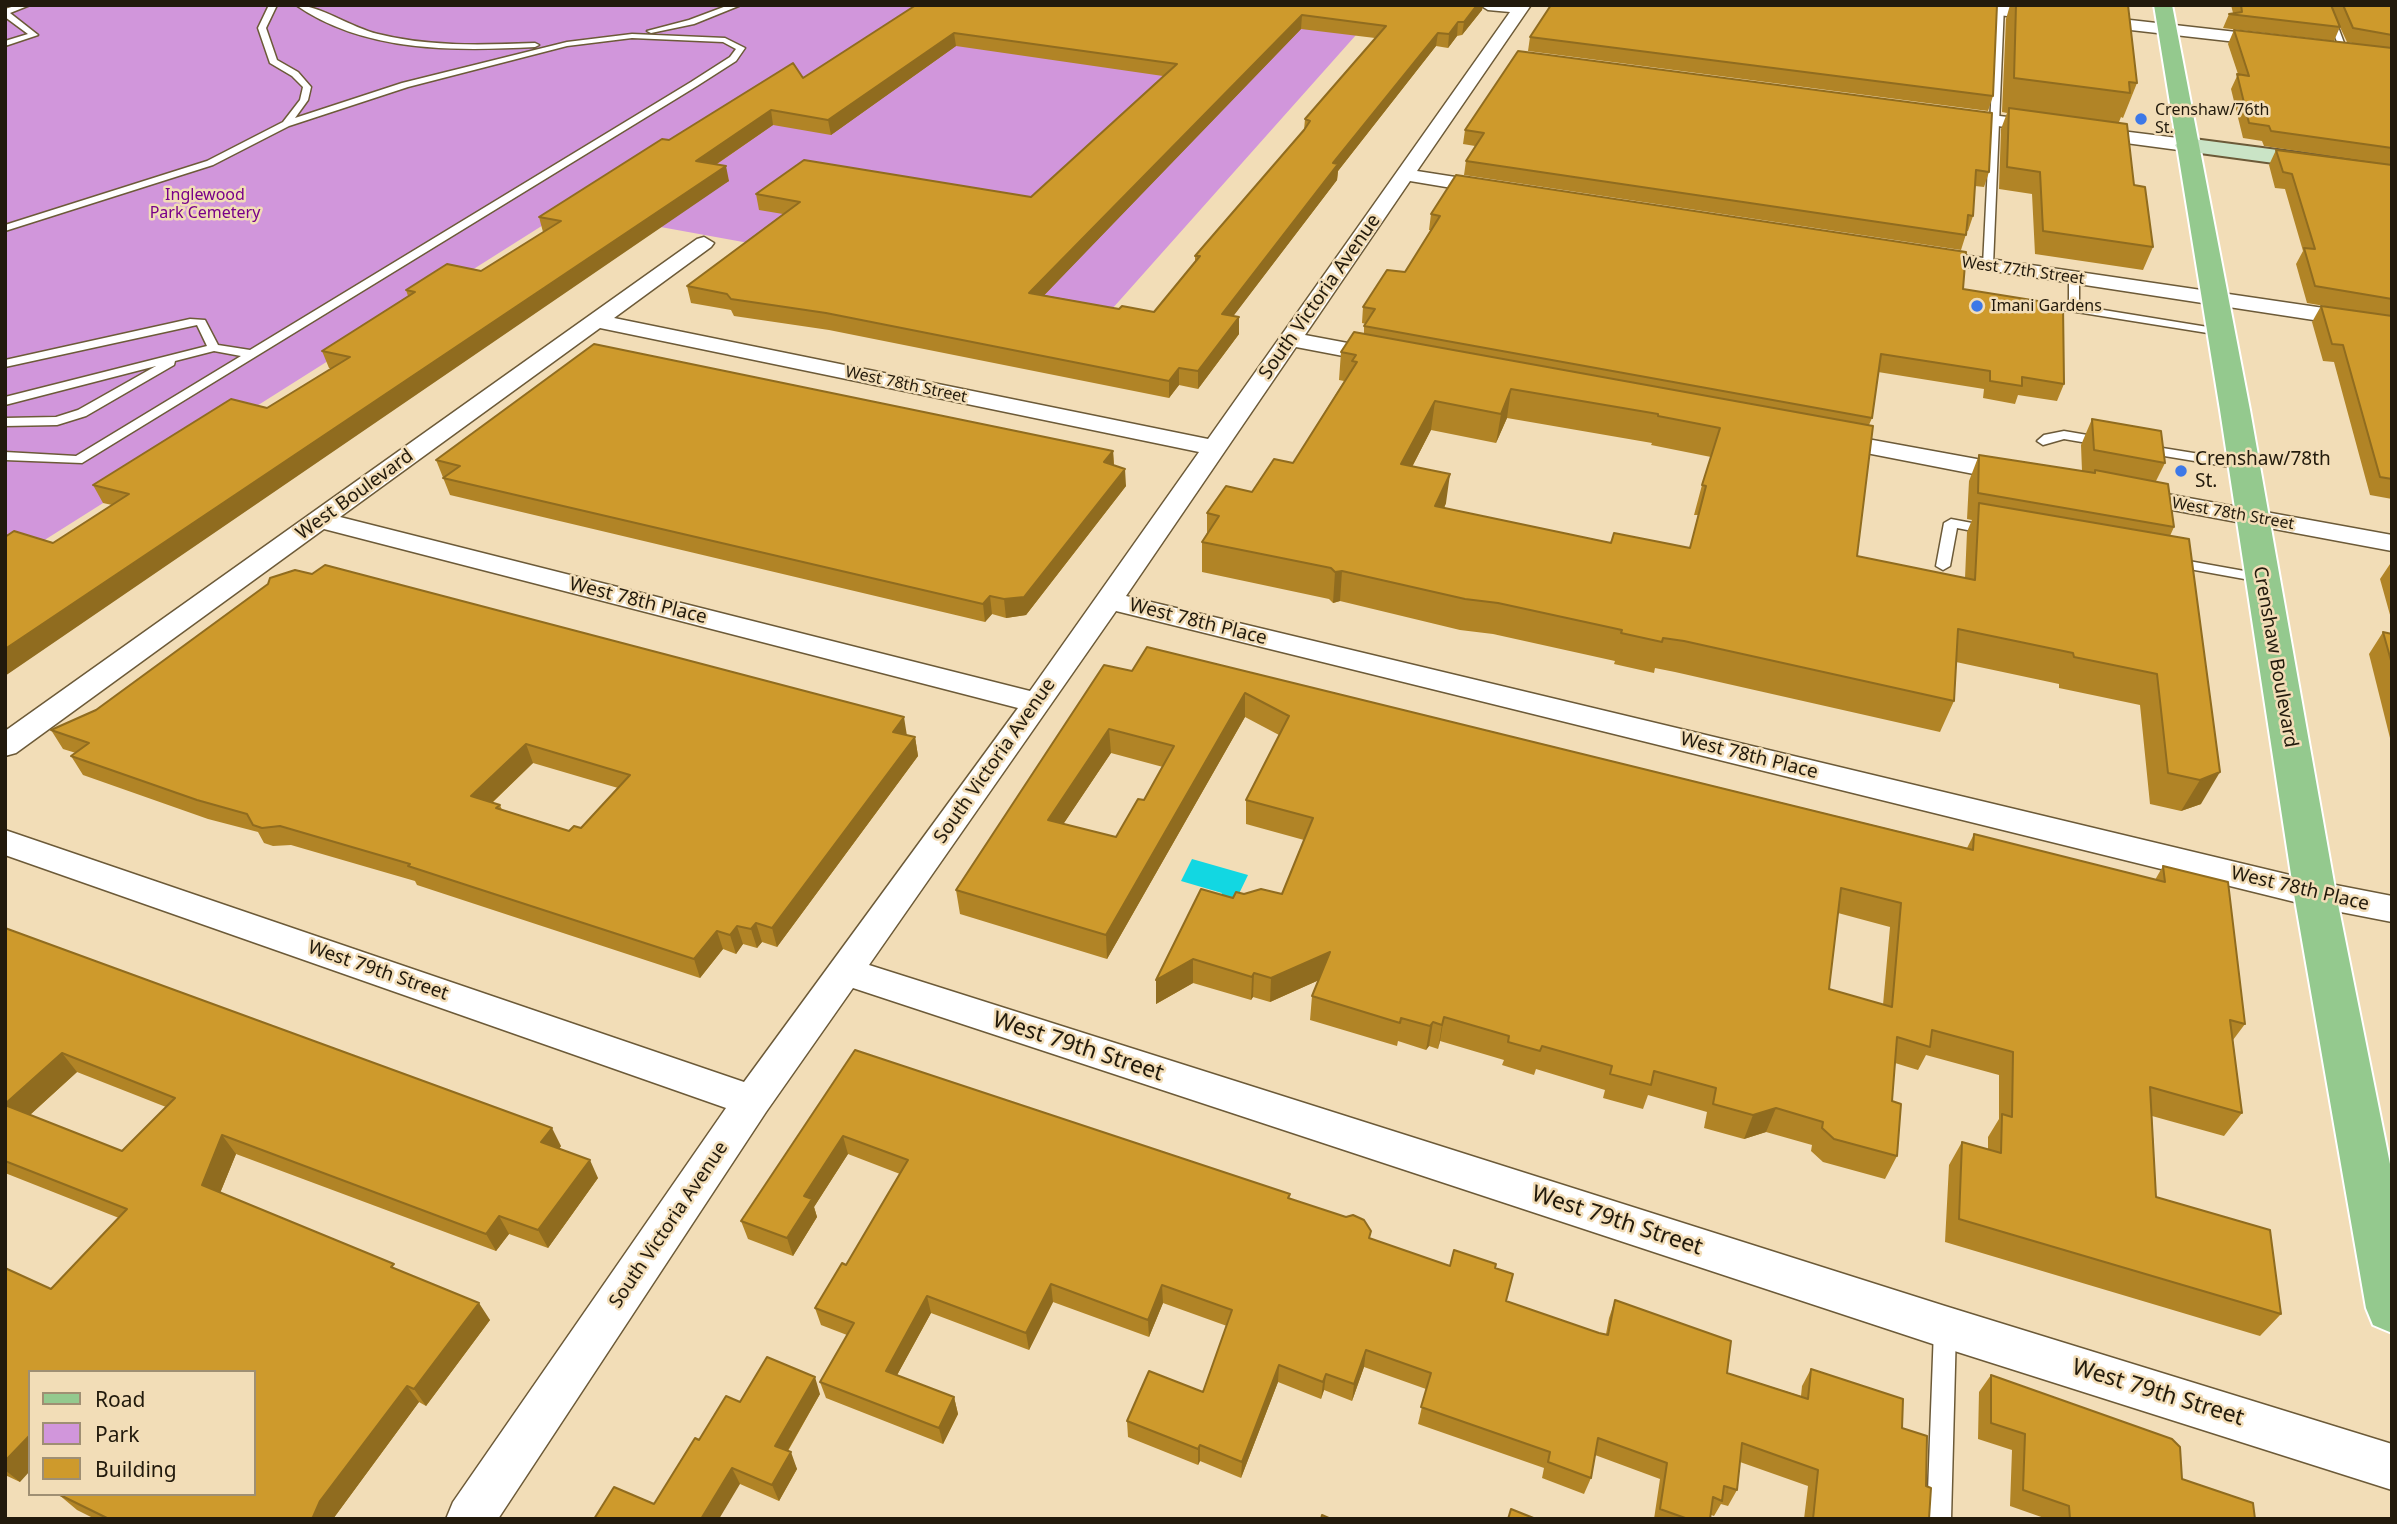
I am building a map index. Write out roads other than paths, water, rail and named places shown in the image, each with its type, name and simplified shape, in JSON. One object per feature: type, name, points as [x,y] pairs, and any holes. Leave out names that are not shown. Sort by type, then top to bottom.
[{"type":"main road","name":"Crenshaw Boulevard","points":[[2164,5],[2315,894],[2382,1199],[2392,1308]]},
{"type":"street","points":[[1488,5],[1521,7]]},
{"type":"street","points":[[1954,5],[2000,8],[2290,43]]},
{"type":"street","name":"South Victoria Avenue","points":[[470,1519],[752,1101],[1037,703],[1406,175],[1496,55],[1521,7]]},
{"type":"street","points":[[1939,113],[2392,172]]},
{"type":"street","points":[[1406,175],[1514,192]]},
{"type":"street","name":"West Boulevard","points":[[5,746],[704,243]]},
{"type":"street","name":"West 77th Street","points":[[1907,253],[2392,325]]},
{"type":"street","name":"West 78th Street","points":[[597,321],[1216,448]]},
{"type":"street","points":[[1290,339],[1413,362]]},
{"type":"street","points":[[1810,436],[2043,480]]},
{"type":"street","name":"West 78th Street","points":[[2098,490],[2392,543]]},
{"type":"street","name":"West 78th Place","points":[[320,520],[1037,703]]},
{"type":"street","name":"West 78th Place","points":[[1107,600],[2315,894],[2392,909]]},
{"type":"street","name":"West 79th Street","points":[[5,842],[752,1101]]},
{"type":"street","name":"West 79th Street","points":[[844,971],[1945,1327],[2392,1467]]},
{"type":"lane","points":[[5,13],[26,5]]},
{"type":"lane","points":[[273,5],[262,28],[274,61],[295,74],[307,87],[304,100],[286,124]]},
{"type":"lane","points":[[300,5],[355,30],[409,41],[479,47],[567,44],[632,36],[691,22],[737,5]]},
{"type":"lane","points":[[2326,5],[2343,49]]},
{"type":"lane","points":[[1988,265],[2000,8]]},
{"type":"lane","points":[[5,13],[34,35],[5,44]]},
{"type":"lane","points":[[5,456],[78,460],[694,84],[733,59],[741,48],[725,40],[632,36]]},
{"type":"lane","points":[[5,228],[210,163],[286,124],[405,85],[567,44]]},
{"type":"lane","points":[[2074,278],[2074,309]]},
{"type":"lane","points":[[2025,301],[2220,332]]},
{"type":"lane","points":[[5,364],[190,322],[201,323],[214,348]]},
{"type":"lane","points":[[5,401],[214,348],[251,354]]},
{"type":"lane","points":[[5,422],[57,421],[82,413],[185,354]]},
{"type":"lane","points":[[2043,441],[2048,437],[2062,435],[2243,465]]},
{"type":"lane","points":[[1943,566],[1951,523],[2005,533]]},
{"type":"lane","points":[[2153,559],[2261,578]]},
{"type":"lane","points":[[1939,1519],[1945,1327]]},
{"type":"water","points":[[1192,859],[1248,875],[1235,902],[1220,898],[1222,893],[1181,881]]},
{"type":"place","name":"Crenshaw/76th St.","points":[[2141,119]]},
{"type":"place","name":"Imani Gardens","points":[[1977,306]]},
{"type":"place","name":"Crenshaw/78th St.","points":[[2181,471]]},
{"type":"park label","name":"Inglewood Park Cemetery","points":[[205,204]]}]
